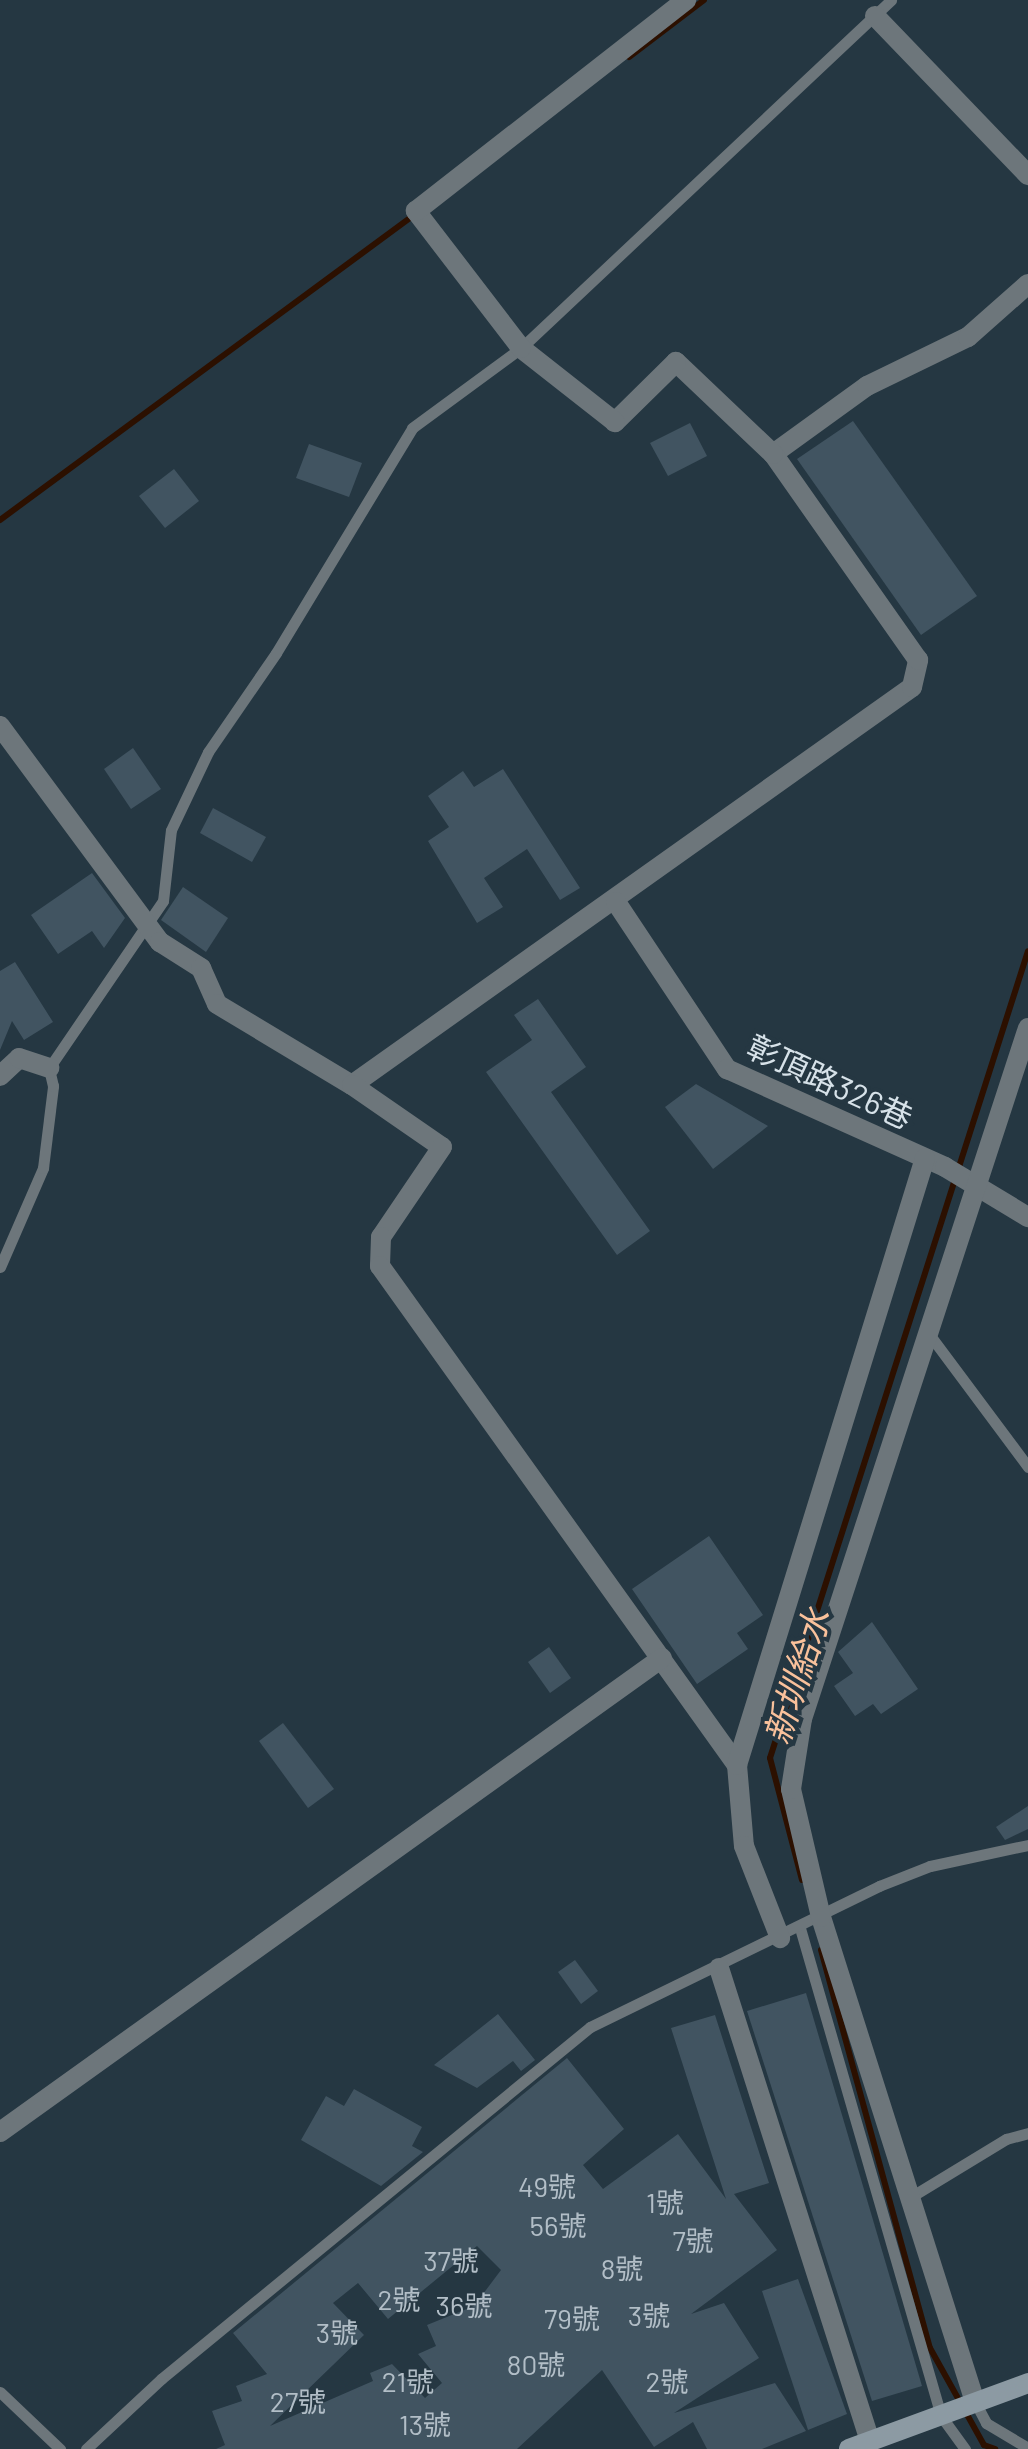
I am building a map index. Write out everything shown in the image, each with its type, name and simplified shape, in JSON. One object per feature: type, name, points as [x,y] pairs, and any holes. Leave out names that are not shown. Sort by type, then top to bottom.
[{"type":"main road","points":[[848,2449],[1028,2383]]},
{"type":"street","points":[[352,1085],[616,902],[912,688],[918,660],[773,454],[676,362],[615,422],[521,348],[416,211],[686,0]]},
{"type":"street","points":[[875,16],[1028,175]]},
{"type":"street","points":[[773,454],[867,386],[968,337],[1028,284]]},
{"type":"street","points":[[0,726],[160,942],[200,968],[217,1004],[352,1085],[442,1148],[382,1236],[380,1266],[737,1765]]},
{"type":"street","name":"彰頂路326巷","points":[[616,902],[727,1070],[946,1167],[1028,1217]]},
{"type":"street","points":[[974,2402],[821,1917],[792,1789],[794,1757],[926,1330],[1028,1028]]},
{"type":"street","points":[[0,1076],[19,1058],[49,1068]]},
{"type":"street","points":[[780,1938],[744,1846],[737,1765],[926,1158]]},
{"type":"street","points":[[0,2132],[662,1658]]},
{"type":"street","points":[[719,1968],[870,2441]]},
{"type":"lane","points":[[0,1267],[43,1168],[53,1086],[49,1068],[148,925],[172,869],[171,830],[208,752],[412,428],[521,348],[761,129],[891,0]]},
{"type":"lane","points":[[926,1330],[1028,1467]]},
{"type":"lane","points":[[86,2449],[161,2379],[590,2027],[930,1866],[1028,1845]]},
{"type":"lane","points":[[800,1928],[941,2416],[965,2449]]},
{"type":"lane","points":[[910,2198],[1006,2139],[1028,2133]]},
{"type":"lane","points":[[0,2392],[60,2449]]},
{"type":"lane","points":[[974,2402],[986,2423],[1028,2448]]},
{"type":"building","points":[[853,421],[977,596],[921,635],[797,459]]},
{"type":"building","points":[[690,423],[707,456],[668,476],[650,443]]},
{"type":"building","points":[[309,444],[362,463],[349,497],[296,478]]},
{"type":"building","points":[[174,469],[199,501],[165,528],[139,496]]},
{"type":"building","points":[[133,748],[161,789],[131,809],[104,769]]},
{"type":"building","points":[[503,769],[580,888],[560,900],[527,849],[484,878],[503,907],[477,923],[428,841],[449,827],[428,796],[463,771],[474,787]]},
{"type":"building","points":[[213,808],[266,837],[252,862],[200,833]]},
{"type":"building","points":[[92,873],[125,918],[104,948],[92,931],[58,954],[31,915]]},
{"type":"building","points":[[183,887],[228,918],[206,952],[161,920]]},
{"type":"building","points":[[15,962],[53,1022],[24,1040],[12,1021],[0,1050],[0,971]]},
{"type":"building","points":[[538,999],[586,1067],[551,1092],[650,1231],[617,1255],[486,1072],[532,1040],[514,1015]]},
{"type":"building","points":[[696,1084],[768,1126],[713,1169],[665,1107]]},
{"type":"building","points":[[709,1536],[763,1615],[737,1633],[748,1649],[697,1684],[632,1589]]},
{"type":"building","points":[[872,1622],[918,1689],[881,1714],[873,1704],[855,1716],[834,1686],[853,1673],[838,1652]]},
{"type":"building","points":[[549,1647],[571,1678],[550,1693],[528,1662]]},
{"type":"building","points":[[283,1723],[334,1789],[308,1808],[259,1741]]},
{"type":"building","points":[[1028,1806],[1028,1829],[1005,1840],[996,1827]]},
{"type":"building","points":[[575,1960],[598,1991],[581,2004],[558,1972]]},
{"type":"building","points":[[806,1993],[922,2386],[872,2401],[747,2011]]},
{"type":"building","points":[[498,2014],[535,2060],[521,2071],[513,2061],[477,2088],[434,2065]]},
{"type":"building","points":[[715,2015],[769,2183],[734,2194],[777,2250],[691,2314],[724,2303],[759,2358],[674,2413],[775,2383],[806,2431],[762,2449],[707,2449],[693,2422],[654,2447],[602,2370],[517,2449],[216,2449],[225,2445],[212,2411],[242,2401],[236,2386],[267,2374],[233,2333],[567,2058],[624,2129],[583,2165],[603,2189],[678,2134],[726,2199],[671,2028]],"holes":[[[477,2246],[501,2270],[474,2306],[427,2325],[436,2346],[418,2354],[442,2383],[425,2398],[392,2364],[370,2373],[373,2381],[270,2426],[364,2335],[333,2303],[358,2283],[388,2319]]]},
{"type":"building","points":[[354,2089],[422,2127],[412,2146],[423,2152],[381,2186],[301,2140],[326,2096],[344,2106]]},
{"type":"building","points":[[798,2279],[847,2414],[808,2430],[762,2291]]},
{"type":"waterway","points":[[629,57],[704,0]]},
{"type":"waterway","points":[[0,520],[414,215]]},
{"type":"waterway","name":"新圳給水","points":[[802,1880],[770,1758],[1028,951]]},
{"type":"waterway","name":"新圳給水","points":[[821,1950],[930,2348],[984,2445],[995,2449]]}]
